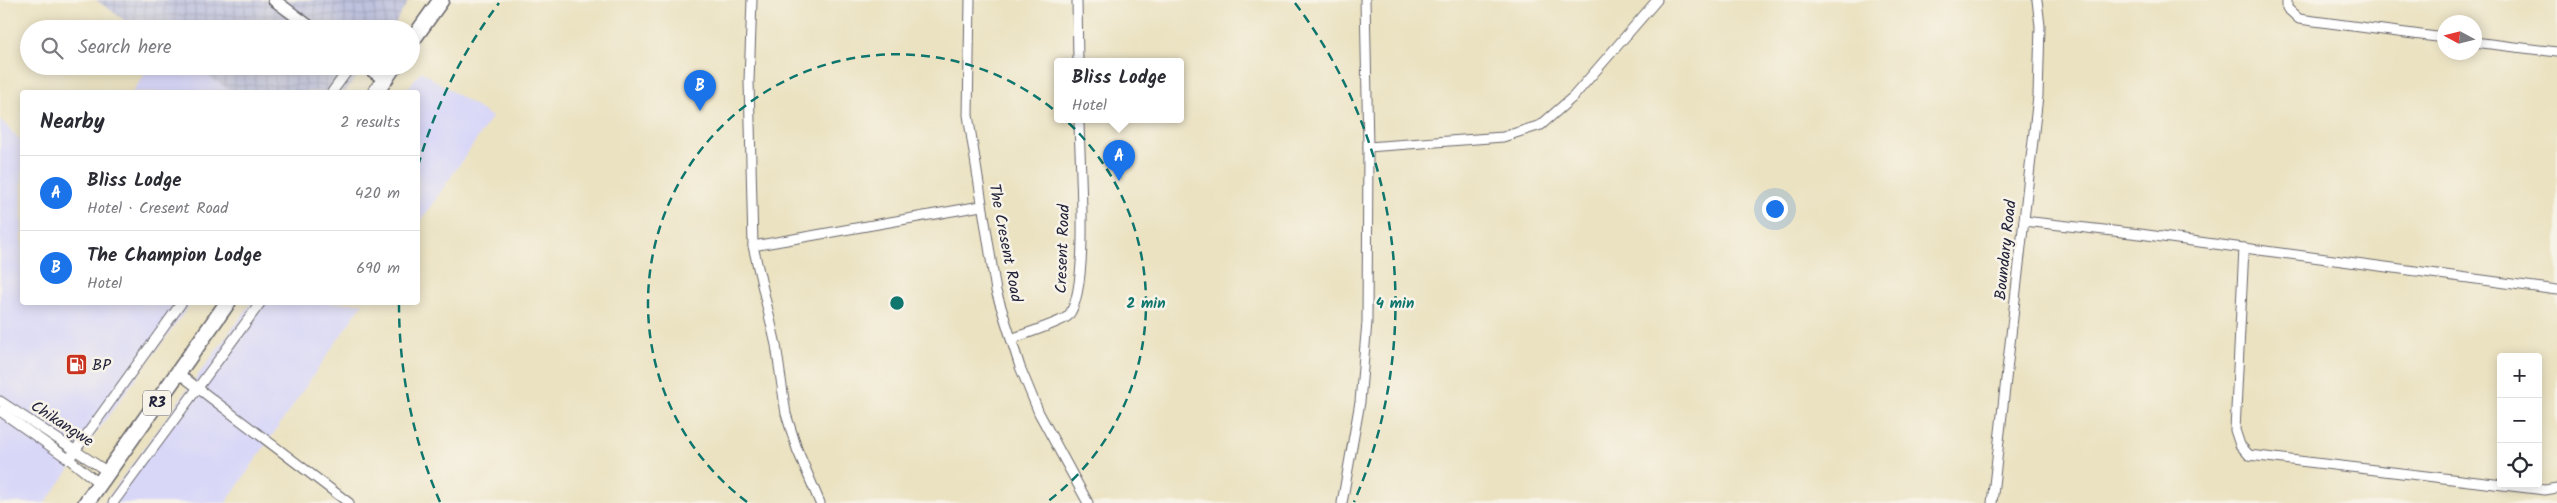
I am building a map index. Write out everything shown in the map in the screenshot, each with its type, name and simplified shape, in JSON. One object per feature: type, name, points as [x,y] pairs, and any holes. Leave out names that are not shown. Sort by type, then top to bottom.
[{"type":"highway","points":[[420,29],[441,0]]},
{"type":"highway","points":[[378,90],[388,75]]},
{"type":"highway","name":"R3","points":[[86,503],[226,305]]},
{"type":"street","points":[[274,0],[301,20]]},
{"type":"street","points":[[752,0],[749,81],[753,246],[776,345],[786,414],[797,449],[820,503]]},
{"type":"street","name":"The Cresent Road","points":[[970,0],[968,115],[996,291],[1020,367],[1039,413],[1088,503]]},
{"type":"street","points":[[1077,0],[1078,58]]},
{"type":"street","points":[[1342,503],[1360,402],[1368,322],[1368,148],[1365,0]]},
{"type":"street","points":[[1368,148],[1503,137],[1541,125],[1573,97],[1657,0]]},
{"type":"street","name":"Boundary Road","points":[[1992,503],[2038,96],[2040,26],[2037,0]]},
{"type":"street","points":[[2287,0],[2287,8],[2299,19],[2437,37]]},
{"type":"street","points":[[2482,43],[2557,52]]},
{"type":"street","points":[[333,90],[344,75]]},
{"type":"street","points":[[378,75],[385,80]]},
{"type":"street","name":"Cresent Road","points":[[1011,339],[1067,317],[1076,304],[1082,236],[1079,123]]},
{"type":"street","points":[[753,246],[981,206]]},
{"type":"street","points":[[2024,222],[2140,234],[2557,290]]},
{"type":"street","points":[[2244,248],[2235,430],[2240,445],[2249,455],[2544,490],[2557,488]]},
{"type":"street","points":[[72,455],[180,305]]},
{"type":"street","points":[[113,503],[259,305]]},
{"type":"street","points":[[178,373],[349,503]]},
{"type":"street","name":"Chikangwe","points":[[0,401],[104,478]]},
{"type":"street","name":"Chikangwe","points":[[0,411],[72,455],[104,478]]},
{"type":"shaded area","points":[[96,0],[409,0],[397,20],[124,20]]},
{"type":"shaded area","points":[[421,71],[492,117],[420,222],[420,90],[407,90],[418,75],[420,75]]},
{"type":"shaded area","points":[[144,75],[206,75],[230,90],[133,90]]},
{"type":"shaded area","points":[[206,75],[358,75],[347,90],[230,90]]},
{"type":"shaded area","points":[[0,119],[20,140],[20,305],[190,305],[45,503],[0,503]]},
{"type":"shaded area","points":[[250,305],[362,305],[226,503],[104,503]]},
{"type":"place","name":"The Champion Lodge","points":[[700,111]]},
{"type":"place","name":"Bliss Lodge","points":[[1119,181]]},
{"type":"place","name":"BP","points":[[76,365]]}]
